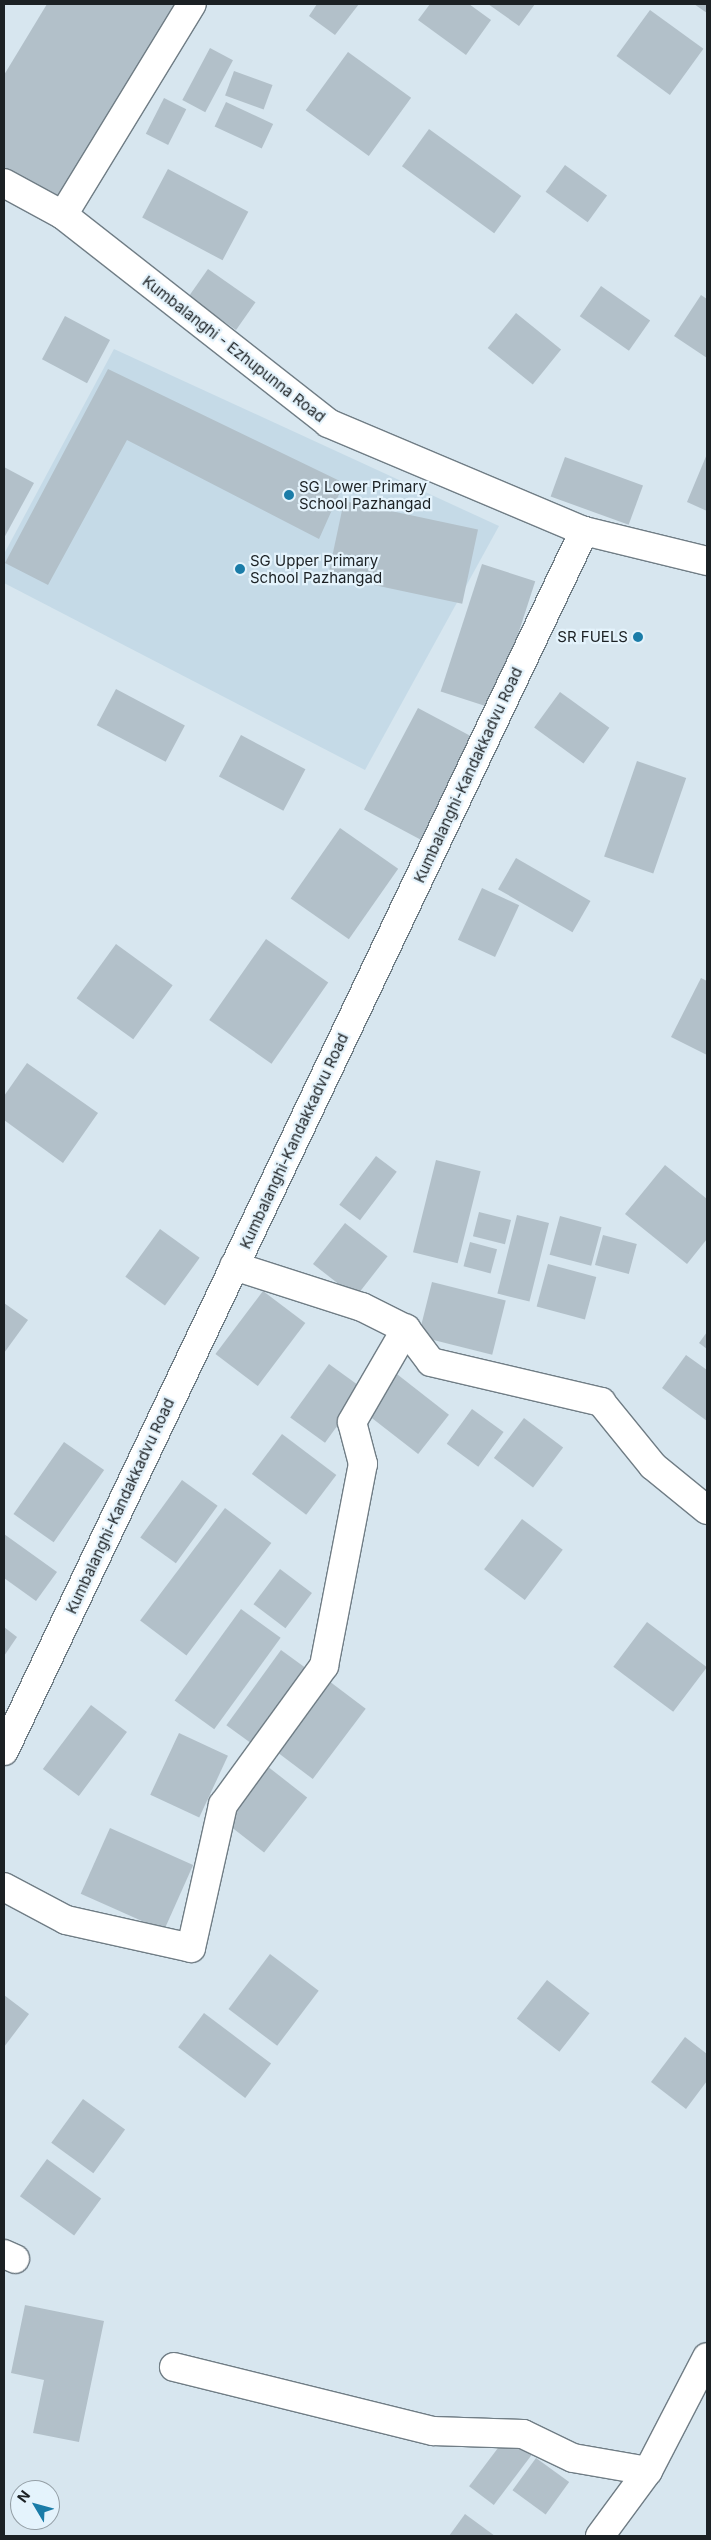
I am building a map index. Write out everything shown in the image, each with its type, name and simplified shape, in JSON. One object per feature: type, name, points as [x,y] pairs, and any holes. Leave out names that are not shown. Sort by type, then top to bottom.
[{"type":"street","points":[[63,214],[192,4]]},
{"type":"street","name":"Kumbalanghi - Ezhupunna Road","points":[[4,183],[63,214],[328,423],[584,530],[707,561]]},
{"type":"street","name":"Kumbalanghi-Kandakkadvu Road","points":[[4,1751],[584,530]]},
{"type":"street","points":[[234,1266],[362,1308],[406,1329],[432,1362],[601,1402],[653,1466],[707,1510]]},
{"type":"street","points":[[4,1887],[66,1920],[191,1948],[223,1804],[324,1666],[363,1464],[352,1422],[406,1329]]},
{"type":"street","points":[[600,2536],[648,2471],[707,2357]]},
{"type":"street","points":[[174,2367],[433,2431],[523,2434],[572,2458],[648,2471]]},
{"type":"shaded area","name":"SG Upper Primary School Pazhangad","points":[[114,349],[499,526],[365,770],[4,583],[4,554]]},
{"type":"building","points":[[47,4],[178,4],[58,201],[4,167],[4,75]]},
{"type":"building","points":[[317,4],[359,4],[335,35],[309,16]]},
{"type":"building","points":[[430,4],[469,4],[491,20],[466,55],[418,20]]},
{"type":"building","points":[[488,4],[535,4],[519,26]]},
{"type":"building","points":[[694,4],[707,4],[707,13]]},
{"type":"building","points":[[650,10],[703,49],[670,95],[616,56]]},
{"type":"building","points":[[210,48],[233,60],[205,112],[182,100]]},
{"type":"building","points":[[348,52],[411,98],[369,156],[306,110]]},
{"type":"building","points":[[234,71],[273,85],[264,109],[225,95]]},
{"type":"building","points":[[164,98],[186,109],[168,145],[146,134]]},
{"type":"building","points":[[226,102],[273,124],[262,148],[215,126]]},
{"type":"building","points":[[429,129],[521,196],[494,233],[402,166]]},
{"type":"building","points":[[565,165],[607,196],[588,222],[546,192]]},
{"type":"building","points":[[168,169],[248,212],[223,260],[142,218]]},
{"type":"building","points":[[208,269],[256,302],[236,330],[188,297]]},
{"type":"building","points":[[601,286],[650,320],[629,351],[580,316]]},
{"type":"building","points":[[701,295],[707,299],[707,358],[674,336]]},
{"type":"building","points":[[516,313],[561,350],[533,384],[488,348]]},
{"type":"building","points":[[65,316],[110,340],[87,383],[42,359]]},
{"type":"building","name":"SG Upper Primary School Pazhangad","points":[[108,369],[344,483],[319,539],[127,440],[48,585],[5,563]]},
{"type":"building","points":[[707,454],[707,511],[687,502]]},
{"type":"building","points":[[565,457],[643,485],[629,525],[551,496]]},
{"type":"building","points":[[4,467],[34,483],[4,538]]},
{"type":"building","points":[[344,501],[478,529],[462,604],[328,575]]},
{"type":"building","points":[[482,564],[535,581],[494,709],[441,691]]},
{"type":"building","points":[[116,689],[185,726],[166,762],[97,725]]},
{"type":"building","points":[[560,692],[609,728],[583,763],[534,728]]},
{"type":"building","points":[[418,708],[477,739],[423,841],[364,810]]},
{"type":"building","points":[[241,735],[305,769],[283,811],[219,776]]},
{"type":"building","points":[[637,761],[686,778],[653,873],[604,856]]},
{"type":"building","points":[[340,828],[398,869],[349,939],[291,898]]},
{"type":"building","points":[[516,858],[590,901],[572,932],[498,889]]},
{"type":"building","points":[[482,888],[519,905],[495,957],[458,940]]},
{"type":"building","points":[[266,939],[328,983],[271,1064],[209,1020]]},
{"type":"building","points":[[116,944],[173,985],[133,1039],[77,998]]},
{"type":"building","points":[[701,978],[707,981],[707,1055],[671,1037]]},
{"type":"building","points":[[27,1063],[98,1113],[63,1163],[4,1120],[4,1096]]},
{"type":"building","points":[[376,1156],[397,1172],[360,1220],[339,1205]]},
{"type":"building","points":[[436,1160],[481,1171],[458,1263],[413,1252]]},
{"type":"building","points":[[665,1165],[707,1199],[707,1239],[687,1264],[625,1214]]},
{"type":"building","points":[[479,1212],[511,1220],[505,1244],[473,1236]]},
{"type":"building","points":[[517,1215],[549,1223],[529,1302],[497,1294]]},
{"type":"building","points":[[560,1216],[602,1227],[591,1266],[550,1255]]},
{"type":"building","points":[[345,1223],[388,1256],[356,1297],[313,1264]]},
{"type":"building","points":[[160,1229],[200,1258],[165,1306],[125,1277]]},
{"type":"building","points":[[603,1235],[637,1244],[629,1274],[595,1265]]},
{"type":"building","points":[[470,1242],[497,1249],[491,1273],[464,1266]]},
{"type":"building","points":[[548,1264],[596,1277],[585,1319],[537,1307]]},
{"type":"building","points":[[432,1282],[506,1300],[492,1355],[418,1336]]},
{"type":"building","points":[[263,1291],[305,1323],[258,1386],[215,1354]]},
{"type":"building","points":[[4,1303],[28,1320],[4,1353]]},
{"type":"building","points":[[707,1332],[707,1349],[699,1343]]},
{"type":"building","points":[[686,1355],[707,1370],[707,1421],[662,1388]]},
{"type":"building","points":[[329,1364],[364,1389],[325,1443],[290,1417]]},
{"type":"building","points":[[393,1371],[449,1415],[418,1454],[362,1410]]},
{"type":"building","points":[[472,1409],[504,1432],[478,1467],[447,1444]]},
{"type":"building","points":[[524,1418],[563,1447],[533,1487],[494,1458]]},
{"type":"building","points":[[282,1434],[336,1475],[306,1515],[252,1474]]},
{"type":"building","points":[[64,1442],[104,1470],[54,1542],[14,1514]]},
{"type":"building","points":[[182,1480],[218,1506],[176,1563],[140,1537]]},
{"type":"building","points":[[225,1508],[271,1543],[186,1656],[140,1621]]},
{"type":"building","points":[[522,1519],[563,1550],[525,1600],[484,1569]]},
{"type":"building","points":[[4,1534],[57,1572],[36,1601],[4,1578]]},
{"type":"building","points":[[280,1569],[312,1593],[285,1628],[254,1604]]},
{"type":"building","points":[[241,1609],[281,1638],[214,1729],[175,1700]]},
{"type":"building","points":[[647,1622],[707,1667],[673,1712],[613,1667]]},
{"type":"building","points":[[4,1627],[17,1637],[4,1656]]},
{"type":"building","points":[[281,1650],[311,1672],[256,1747],[226,1725]]},
{"type":"building","points":[[325,1678],[366,1709],[313,1779],[272,1748]]},
{"type":"building","points":[[91,1705],[127,1732],[79,1796],[43,1769]]},
{"type":"building","points":[[179,1733],[228,1756],[199,1817],[150,1795]]},
{"type":"building","points":[[267,1766],[307,1797],[264,1853],[224,1821]]},
{"type":"building","points":[[110,1828],[193,1865],[164,1931],[81,1894]]},
{"type":"building","points":[[270,1954],[319,1991],[277,2046],[228,2009]]},
{"type":"building","points":[[547,1980],[590,2013],[559,2052],[517,2019]]},
{"type":"building","points":[[4,1995],[29,2014],[4,2047]]},
{"type":"building","points":[[204,2013],[271,2064],[245,2098],[178,2047]]},
{"type":"building","points":[[685,2037],[707,2054],[707,2081],[686,2109],[651,2082]]},
{"type":"building","points":[[83,2099],[125,2130],[93,2173],[51,2143]]},
{"type":"building","points":[[47,2159],[101,2198],[74,2236],[20,2196]]},
{"type":"building","points":[[25,2305],[104,2321],[79,2442],[33,2433],[44,2380],[11,2373]]},
{"type":"building","points":[[507,2436],[532,2455],[494,2505],[469,2486]]},
{"type":"building","points":[[536,2458],[569,2482],[546,2514],[512,2490]]},
{"type":"building","points":[[465,2514],[495,2536],[449,2536]]},
{"type":"place","name":"SG Lower Primary School Pazhangad","points":[[289,495]]},
{"type":"place","name":"SG Upper Primary School Pazhangad","points":[[240,569]]},
{"type":"place","name":"SR FUELS","points":[[638,637]]}]
